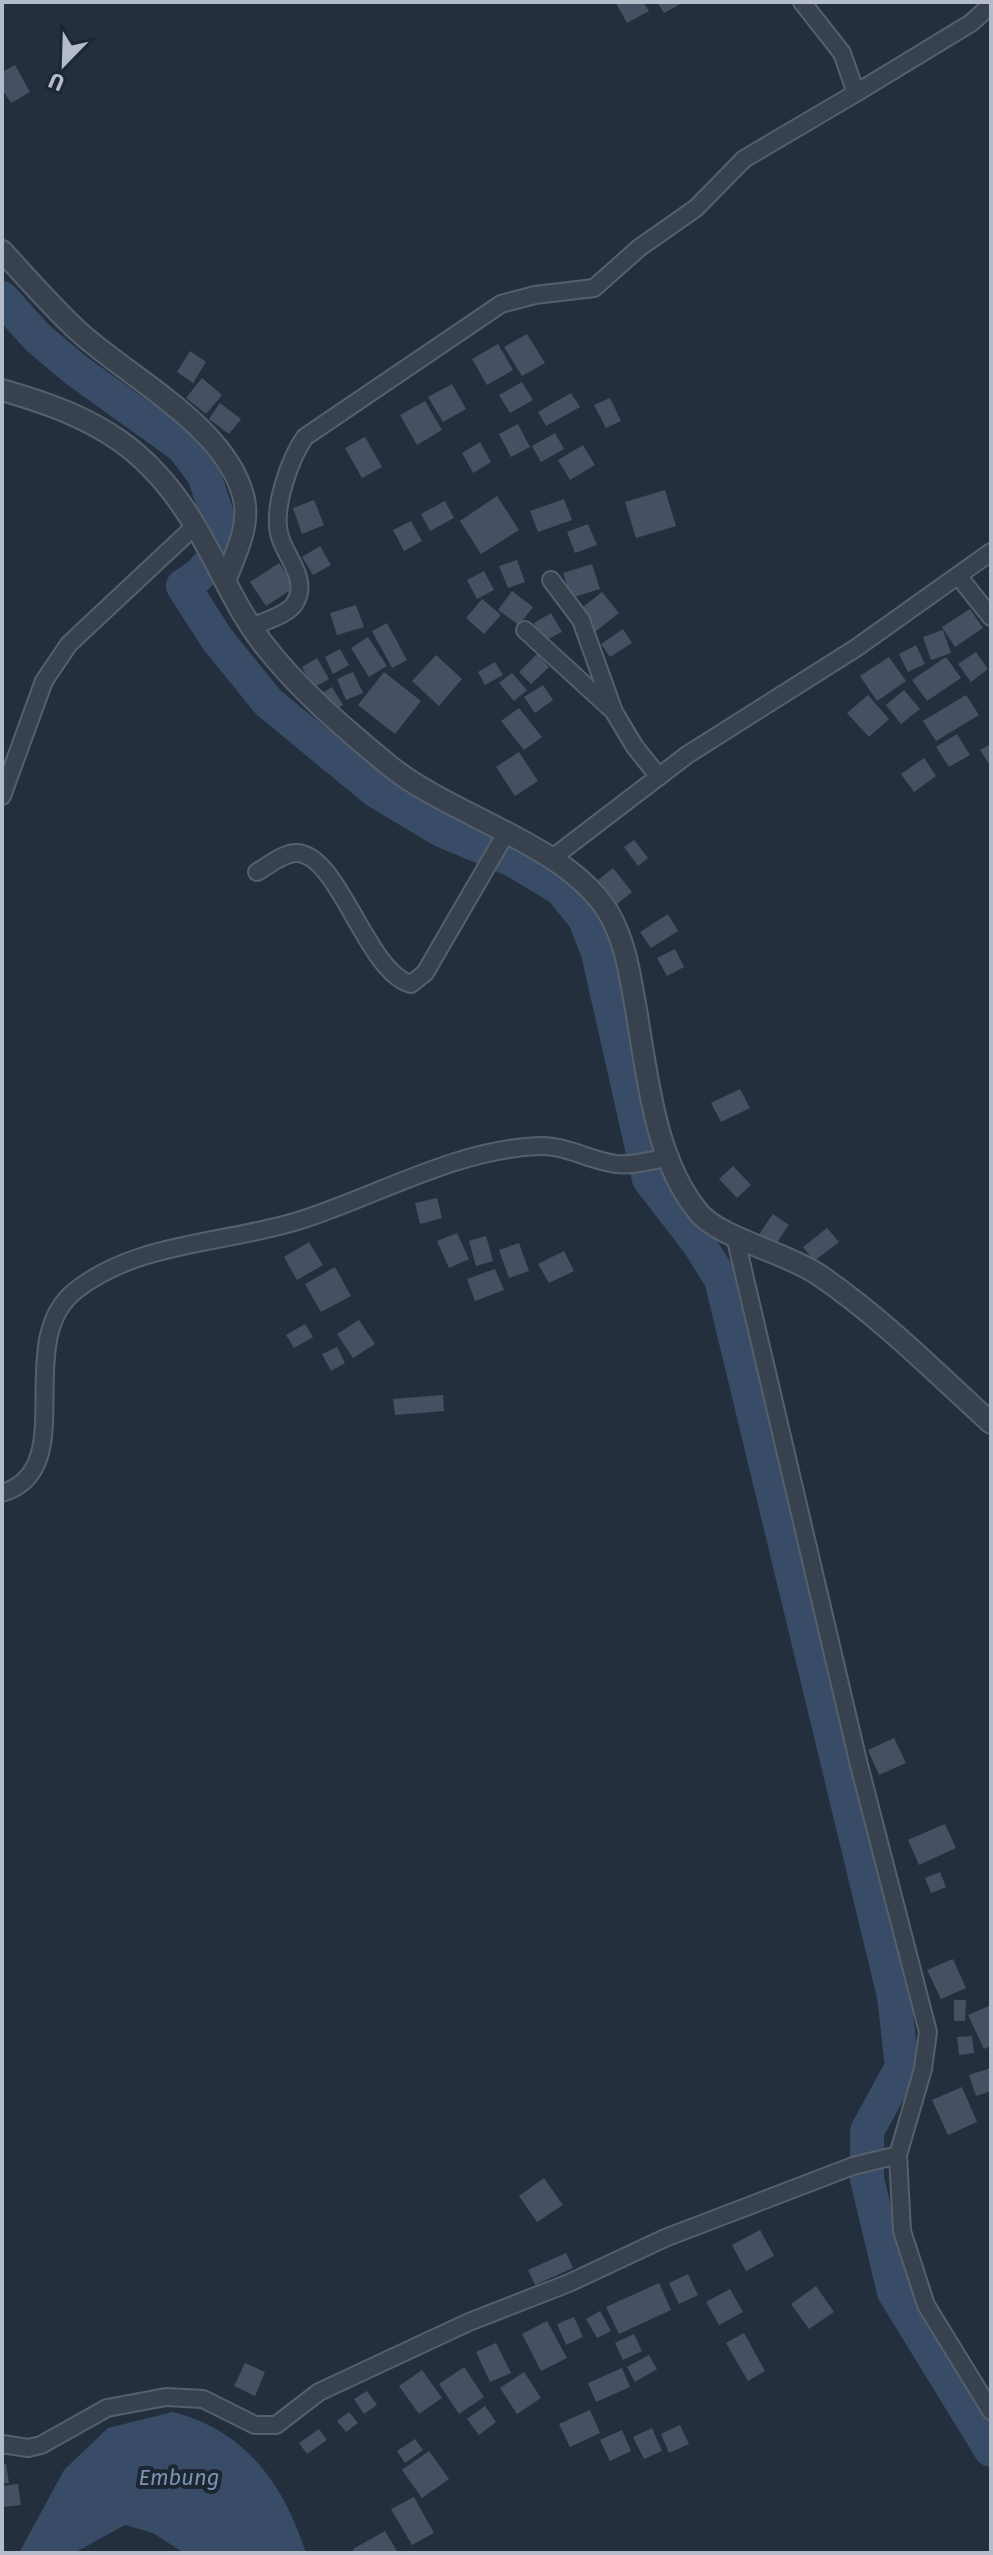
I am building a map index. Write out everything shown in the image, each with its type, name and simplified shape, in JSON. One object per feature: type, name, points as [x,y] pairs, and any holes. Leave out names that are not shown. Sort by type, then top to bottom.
[{"type":"street","points":[[802,2],[842,53],[856,93]]},
{"type":"street","points":[[252,627],[292,608],[297,600],[297,574],[278,527],[290,465],[305,437],[501,304],[594,288],[639,248],[696,208],[744,159],[971,23],[991,5]]},
{"type":"street","points":[[2,251],[78,331],[197,426],[219,449],[238,482],[245,516],[239,545],[225,581]]},
{"type":"street","points":[[2,390],[42,401],[124,441],[148,460],[197,529],[252,627],[289,676],[345,729],[410,781],[503,838],[551,859],[591,889],[618,932],[627,959],[664,1158],[699,1213],[735,1236],[792,1259],[843,1292],[991,1423]]},
{"type":"street","points":[[2,796],[53,664],[69,644],[197,529]]},
{"type":"street","points":[[551,859],[659,777],[959,577],[991,552]]},
{"type":"street","points":[[959,577],[991,617]]},
{"type":"street","points":[[551,580],[581,620],[614,712],[635,747],[659,777]]},
{"type":"street","points":[[525,630],[614,712]]},
{"type":"street","points":[[257,872],[289,854],[303,854],[311,859],[332,881],[381,958],[399,978],[411,984],[425,973],[503,838]]},
{"type":"street","points":[[2,1493],[23,1484],[44,1443],[44,1355],[48,1331],[72,1294],[92,1279],[147,1255],[303,1220],[421,1174],[488,1154],[542,1145],[618,1164],[664,1158]]},
{"type":"street","points":[[735,1236],[858,1761],[924,2006],[928,2032],[923,2069],[889,2157],[902,2231],[926,2305],[991,2411]]},
{"type":"street","points":[[2,2444],[28,2448],[41,2445],[107,2408],[166,2397],[203,2399],[255,2425],[276,2425],[319,2392],[444,2334],[569,2283],[665,2238],[853,2166],[889,2157]]},
{"type":"water","name":"Embung","points":[[173,2412],[221,2432],[258,2463],[286,2504],[306,2553],[184,2553],[153,2533],[125,2525],[74,2553],[19,2553],[64,2470],[108,2428]]},
{"type":"building","points":[[643,2],[649,11],[627,23],[616,3]]},
{"type":"building","points":[[657,2],[684,2],[664,13]]},
{"type":"building","points":[[15,65],[30,92],[11,103],[2,89],[2,72]]},
{"type":"building","points":[[527,334],[545,363],[522,376],[504,347]]},
{"type":"building","points":[[498,344],[513,370],[487,385],[472,359]]},
{"type":"building","points":[[190,351],[206,362],[193,383],[177,372]]},
{"type":"building","points":[[202,378],[222,395],[206,414],[186,398]]},
{"type":"building","points":[[522,382],[533,400],[510,413],[499,395]]},
{"type":"building","points":[[452,384],[466,409],[443,422],[428,397]]},
{"type":"building","points":[[571,393],[580,407],[546,426],[538,412]]},
{"type":"building","points":[[610,398],[621,421],[606,428],[594,405]]},
{"type":"building","points":[[425,401],[442,430],[417,445],[400,415]]},
{"type":"building","points":[[220,403],[241,419],[229,434],[209,419]]},
{"type":"building","points":[[518,424],[530,447],[511,457],[499,434]]},
{"type":"building","points":[[555,433],[564,449],[541,462],[532,446]]},
{"type":"building","points":[[365,437],[382,467],[362,478],[345,448]]},
{"type":"building","points":[[480,442],[491,462],[473,473],[462,453]]},
{"type":"building","points":[[583,445],[595,465],[570,480],[558,460]]},
{"type":"building","points":[[665,490],[676,526],[636,538],[625,502]]},
{"type":"building","points":[[497,496],[519,530],[481,554],[460,521]]},
{"type":"building","points":[[564,499],[572,520],[538,532],[530,511]]},
{"type":"building","points":[[314,500],[324,525],[302,534],[293,508]]},
{"type":"building","points":[[445,501],[454,518],[430,531],[421,514]]},
{"type":"building","points":[[411,521],[422,541],[404,551],[393,530]]},
{"type":"building","points":[[588,524],[597,545],[575,553],[567,532]]},
{"type":"building","points":[[320,546],[331,565],[313,575],[302,557]]},
{"type":"building","points":[[517,560],[525,582],[508,588],[499,566]]},
{"type":"building","points":[[279,563],[295,587],[266,606],[250,582]]},
{"type":"building","points":[[592,564],[600,589],[571,598],[563,573]]},
{"type":"building","points":[[484,571],[494,590],[477,599],[467,580]]},
{"type":"building","points":[[512,591],[533,607],[519,625],[498,610]]},
{"type":"building","points":[[602,592],[619,613],[595,632],[578,611]]},
{"type":"building","points":[[482,599],[501,615],[484,634],[466,618]]},
{"type":"building","points":[[356,605],[364,627],[337,635],[330,613]]},
{"type":"building","points":[[970,609],[983,628],[955,647],[942,627]]},
{"type":"building","points":[[551,613],[562,632],[544,641],[534,623]]},
{"type":"building","points":[[387,623],[407,660],[392,668],[372,631]]},
{"type":"building","points":[[623,629],[632,643],[610,657],[601,644]]},
{"type":"building","points":[[943,630],[951,653],[931,660],[923,637]]},
{"type":"building","points":[[368,637],[387,666],[369,677],[351,648]]},
{"type":"building","points":[[916,645],[925,664],[908,672],[899,654]]},
{"type":"building","points":[[340,649],[349,665],[333,674],[325,657]]},
{"type":"building","points":[[976,652],[988,669],[971,682],[958,664]]},
{"type":"building","points":[[537,654],[549,667],[531,684],[519,672]]},
{"type":"building","points":[[436,655],[462,679],[439,706],[412,681]]},
{"type":"building","points":[[889,657],[906,681],[877,701],[860,676]]},
{"type":"building","points":[[946,657],[961,678],[927,701],[912,680]]},
{"type":"building","points":[[317,658],[329,679],[313,688],[302,667]]},
{"type":"building","points":[[495,662],[503,675],[485,685],[478,672]]},
{"type":"building","points":[[353,672],[363,693],[346,700],[337,679]]},
{"type":"building","points":[[384,672],[421,701],[395,734],[358,705]]},
{"type":"building","points":[[512,673],[527,690],[514,701],[499,683]]},
{"type":"building","points":[[543,685],[553,700],[535,713],[524,697]]},
{"type":"building","points":[[332,687],[343,705],[330,713],[319,695]]},
{"type":"building","points":[[904,690],[920,709],[901,724],[886,705]]},
{"type":"building","points":[[868,695],[889,719],[869,737],[847,713]]},
{"type":"building","points":[[966,695],[979,715],[936,741],[923,721]]},
{"type":"building","points":[[519,708],[542,737],[524,750],[501,721]]},
{"type":"building","points":[[957,734],[970,755],[949,767],[936,747]]},
{"type":"building","points":[[991,744],[991,767],[980,750]]},
{"type":"building","points":[[519,752],[538,781],[515,796],[496,767]]},
{"type":"building","points":[[924,758],[936,776],[914,792],[901,774]]},
{"type":"building","points":[[634,840],[648,858],[638,866],[624,847]]},
{"type":"building","points":[[613,868],[632,892],[617,904],[598,880]]},
{"type":"building","points":[[668,914],[678,931],[651,948],[640,932]]},
{"type":"building","points":[[675,949],[684,967],[667,976],[657,958]]},
{"type":"building","points":[[740,1089],[750,1108],[721,1122],[711,1103]]},
{"type":"building","points":[[733,1166],[751,1185],[737,1198],[719,1179]]},
{"type":"building","points":[[437,1198],[442,1218],[420,1224],[415,1203]]},
{"type":"building","points":[[773,1214],[789,1225],[773,1248],[757,1237]]},
{"type":"building","points":[[827,1228],[839,1242],[814,1261],[803,1247]]},
{"type":"building","points":[[457,1233],[469,1259],[449,1268],[437,1241]]},
{"type":"building","points":[[486,1236],[493,1261],[476,1266],[469,1241]]},
{"type":"building","points":[[309,1242],[323,1265],[297,1280],[284,1257]]},
{"type":"building","points":[[519,1243],[529,1271],[509,1278],[499,1250]]},
{"type":"building","points":[[564,1251],[574,1271],[549,1283],[538,1264]]},
{"type":"building","points":[[335,1267],[351,1296],[321,1312],[305,1284]]},
{"type":"building","points":[[495,1269],[504,1290],[475,1301],[467,1279]]},
{"type":"building","points":[[359,1320],[375,1344],[353,1358],[337,1334]]},
{"type":"building","points":[[305,1324],[313,1337],[294,1348],[286,1335]]},
{"type":"building","points":[[337,1347],[345,1363],[331,1371],[322,1354]]},
{"type":"building","points":[[443,1395],[444,1411],[395,1415],[393,1399]]},
{"type":"building","points":[[894,1738],[906,1763],[879,1775],[868,1750]]},
{"type":"building","points":[[945,1824],[956,1848],[919,1865],[908,1840]]},
{"type":"building","points":[[940,1872],[946,1887],[931,1893],[925,1878]]},
{"type":"building","points":[[953,1959],[966,1988],[941,1999],[927,1970]]},
{"type":"building","points":[[954,2000],[966,2000],[965,2021],[954,2021]]},
{"type":"building","points":[[991,2005],[991,2046],[984,2049],[968,2015]]},
{"type":"building","points":[[972,2036],[974,2053],[959,2055],[957,2037]]},
{"type":"building","points":[[991,2068],[991,2091],[976,2096],[969,2075]]},
{"type":"building","points":[[962,2087],[977,2122],[948,2135],[932,2100]]},
{"type":"building","points":[[544,2178],[563,2205],[537,2222],[519,2196]]},
{"type":"building","points":[[760,2230],[774,2256],[746,2271],[732,2245]]},
{"type":"building","points":[[566,2253],[573,2268],[535,2285],[528,2270]]},
{"type":"building","points":[[688,2274],[698,2295],[679,2304],[669,2283]]},
{"type":"building","points":[[659,2283],[671,2310],[619,2334],[606,2307]]},
{"type":"building","points":[[816,2286],[834,2312],[809,2329],[791,2304]]},
{"type":"building","points":[[730,2289],[743,2312],[719,2325],[706,2302]]},
{"type":"building","points":[[600,2311],[611,2331],[597,2338],[586,2319]]},
{"type":"building","points":[[574,2317],[583,2337],[566,2345],[557,2324]]},
{"type":"building","points":[[547,2321],[567,2358],[541,2371],[522,2334]]},
{"type":"building","points":[[744,2333],[765,2371],[748,2381],[726,2343]]},
{"type":"building","points":[[634,2334],[642,2351],[623,2360],[615,2343]]},
{"type":"building","points":[[496,2343],[511,2373],[490,2382],[476,2352]]},
{"type":"building","points":[[649,2355],[657,2369],[635,2382],[627,2367]]},
{"type":"building","points":[[245,2363],[265,2372],[255,2396],[234,2386]]},
{"type":"building","points":[[464,2367],[484,2397],[459,2414],[439,2384]]},
{"type":"building","points":[[622,2368],[630,2387],[596,2402],[588,2383]]},
{"type":"building","points":[[422,2370],[442,2398],[419,2414],[399,2386]]},
{"type":"building","points":[[524,2372],[541,2398],[517,2414],[500,2388]]},
{"type":"building","points":[[367,2391],[377,2405],[364,2414],[354,2399]]},
{"type":"building","points":[[485,2406],[496,2422],[479,2435],[467,2419]]},
{"type":"building","points":[[590,2410],[600,2433],[570,2447],[559,2424]]},
{"type":"building","points":[[349,2412],[358,2423],[346,2432],[337,2421]]},
{"type":"building","points":[[680,2425],[689,2444],[669,2453],[661,2434]]},
{"type":"building","points":[[652,2428],[662,2451],[644,2459],[633,2437]]},
{"type":"building","points":[[319,2429],[327,2440],[307,2454],[299,2443]]},
{"type":"building","points":[[622,2430],[631,2451],[610,2461],[600,2440]]},
{"type":"building","points":[[415,2439],[423,2450],[405,2463],[397,2451]]},
{"type":"building","points":[[429,2451],[449,2479],[422,2498],[402,2470]]},
{"type":"building","points":[[6,2464],[9,2483],[2,2484],[2,2465]]},
{"type":"building","points":[[18,2484],[21,2505],[2,2507],[2,2486]]},
{"type":"building","points":[[414,2497],[434,2533],[412,2545],[391,2509]]},
{"type":"building","points":[[385,2531],[398,2553],[355,2553],[353,2549]]},
{"type":"waterway","points":[[2,298],[38,338],[76,370],[183,447],[204,475],[227,545],[198,576],[183,586],[217,639],[268,702],[376,791],[441,830],[513,860],[561,889],[585,919],[598,953],[649,1179],[697,1241],[721,1279],[894,1996],[902,2067],[867,2131],[867,2179],[894,2292],[991,2450]]}]
